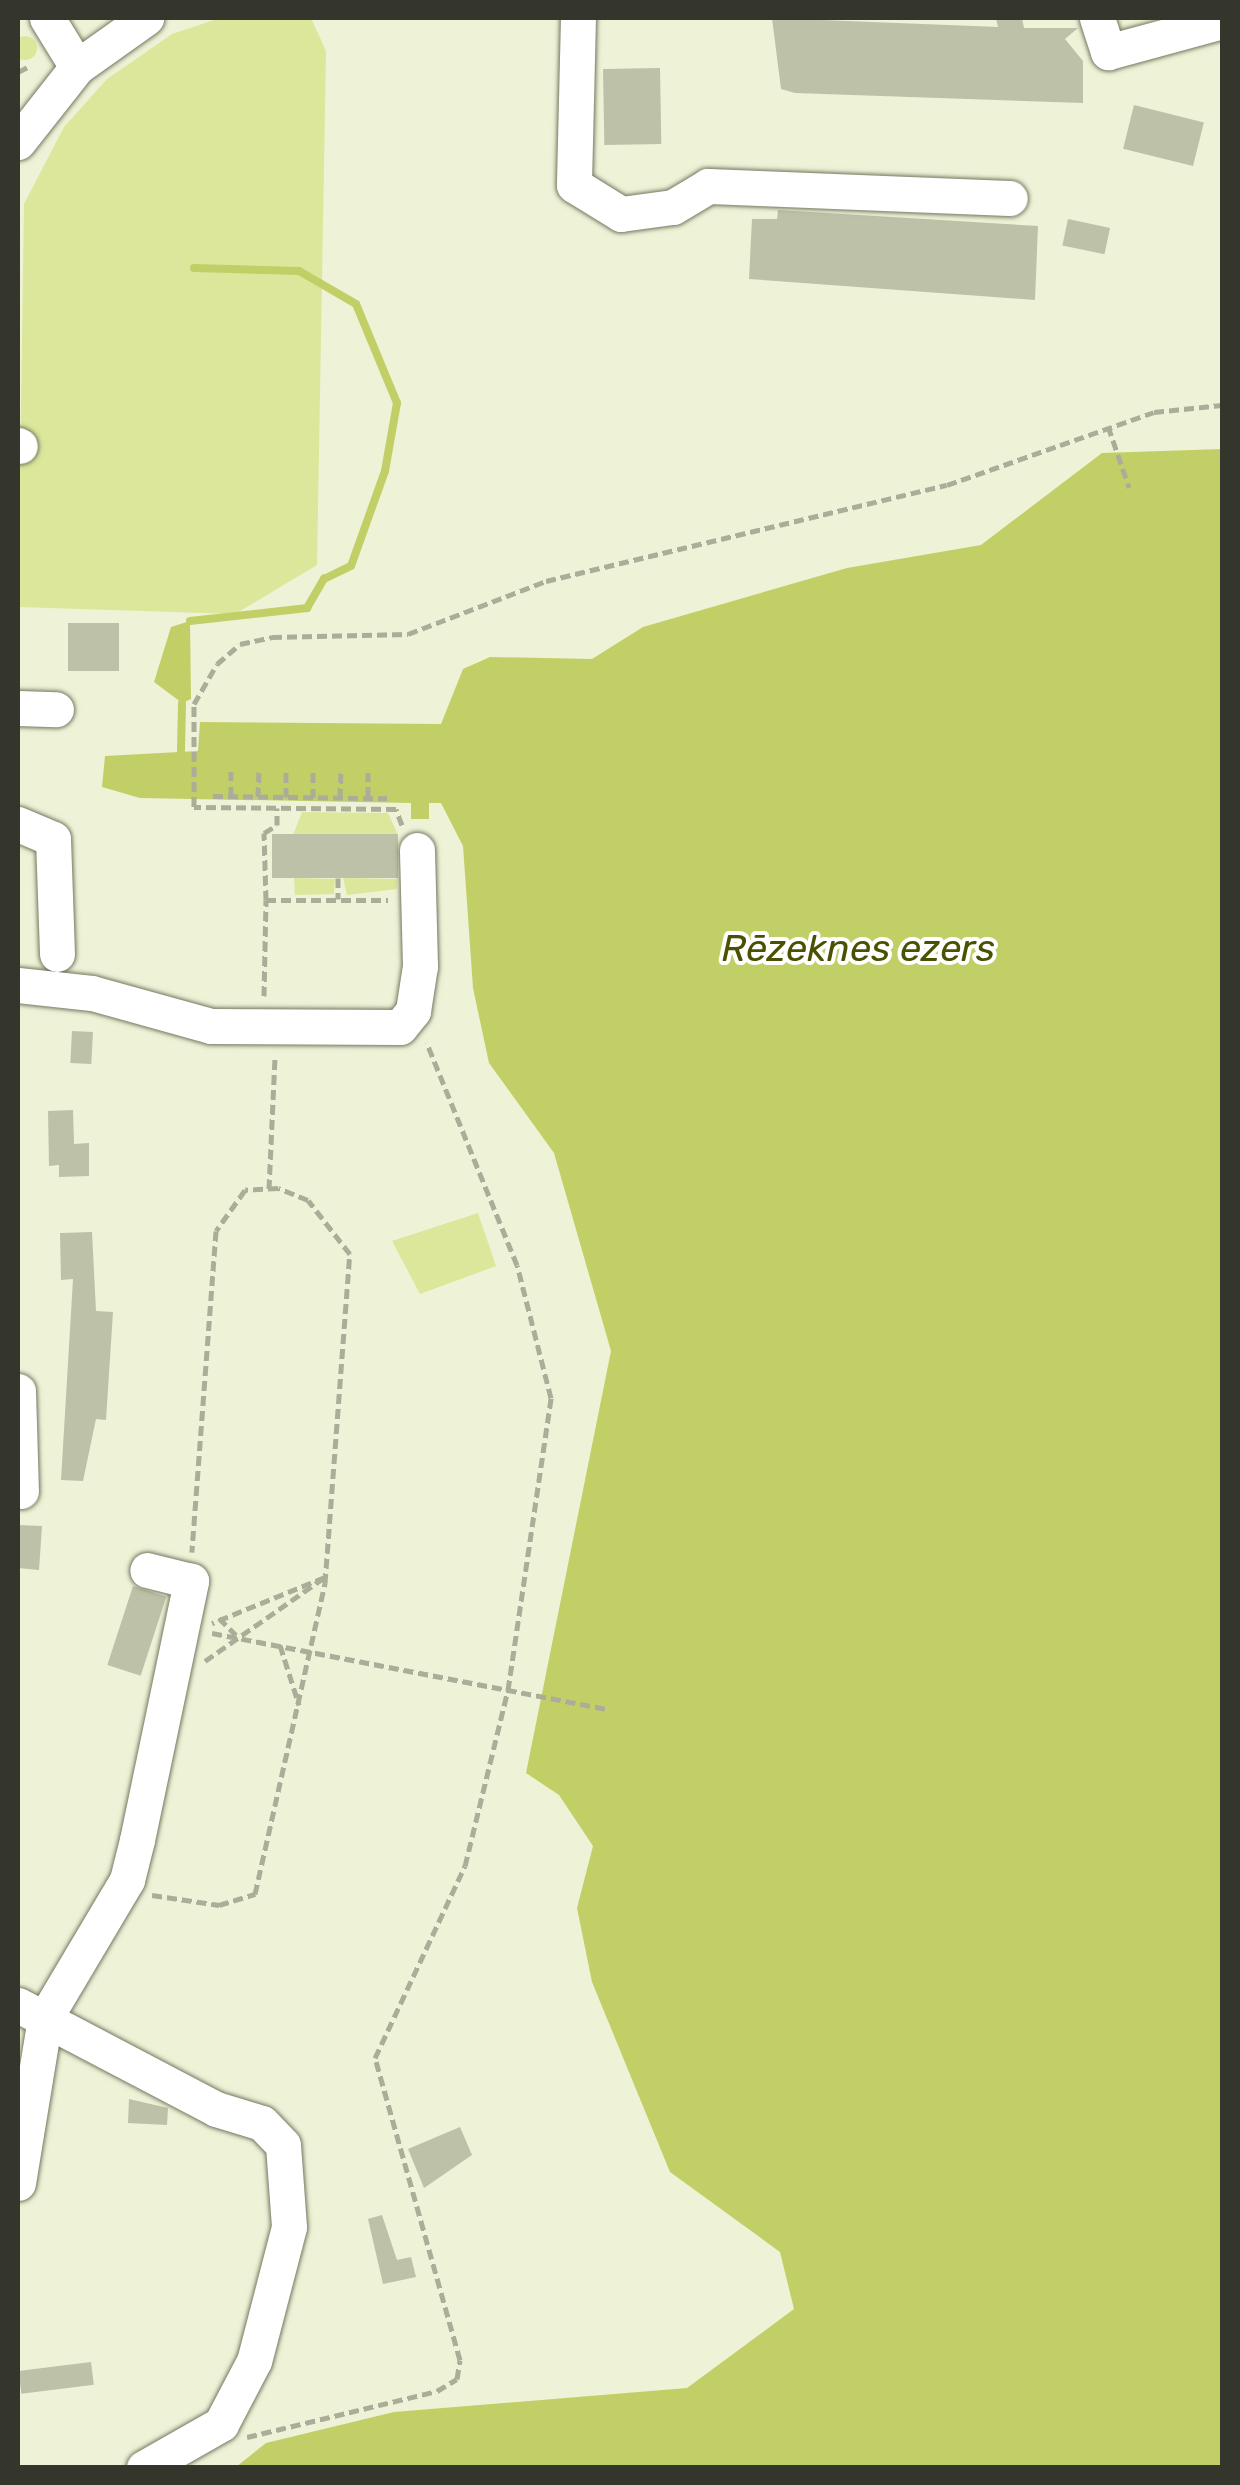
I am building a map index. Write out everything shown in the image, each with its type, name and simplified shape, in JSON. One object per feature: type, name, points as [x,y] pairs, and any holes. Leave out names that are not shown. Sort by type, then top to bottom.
[{"type":"street","points":[[47,18],[77,67]]},
{"type":"street","points":[[18,142],[77,67],[146,18]]},
{"type":"street","points":[[578,18],[574,184],[621,214],[673,207],[708,186],[1010,198]]},
{"type":"street","points":[[1097,18],[1108,52],[1222,20]]},
{"type":"street","points":[[18,708],[56,709]]},
{"type":"street","points":[[18,824],[53,839],[56,954]]},
{"type":"street","points":[[18,985],[271,1014],[366,1032],[400,1027],[414,1011],[417,850]]},
{"type":"street","points":[[18,1391],[21,1490]]},
{"type":"street","points":[[18,2183],[31,2012],[127,1880],[169,1686],[191,1581],[148,1570]]},
{"type":"street","points":[[31,2012],[216,2109],[262,2123],[283,2145],[288,2227],[254,2361],[220,2424],[144,2468]]},
{"type":"path","points":[[18,72],[28,67]]},
{"type":"path","points":[[396,809],[277,808],[194,801],[194,704],[240,644],[408,634],[518,589],[947,485],[1108,426],[1222,405]]},
{"type":"path","points":[[1108,426],[1129,487]]},
{"type":"path","points":[[231,770],[231,796]]},
{"type":"path","points":[[258,797],[259,770]]},
{"type":"path","points":[[286,770],[286,797]]},
{"type":"path","points":[[313,798],[314,771]]},
{"type":"path","points":[[340,798],[341,771]]},
{"type":"path","points":[[368,772],[368,798]]},
{"type":"path","points":[[212,796],[387,798]]},
{"type":"path","points":[[269,1188],[271,1014],[264,833],[277,825],[277,808]]},
{"type":"path","points":[[338,878],[338,900]]},
{"type":"path","points":[[266,900],[404,900]]},
{"type":"path","points":[[237,2439],[437,2391],[457,2379],[455,2342],[375,2058],[455,1902],[508,1690],[551,1398],[516,1265],[414,1011]]},
{"type":"path","points":[[127,1880],[148,1894],[219,1905],[255,1894],[300,1705],[325,1577],[350,1254],[308,1200],[269,1188],[245,1190],[216,1231],[190,1565]]},
{"type":"path","points":[[325,1577],[197,1630],[607,1709]]},
{"type":"path","points":[[169,1686],[325,1577]]},
{"type":"path","points":[[280,1646],[300,1705]]},
{"type":"shaded area","points":[[220,18],[311,18],[326,51],[317,565],[235,614],[18,607],[24,204],[64,127],[107,79],[172,34]]},
{"type":"shaded area","points":[[25,36],[37,48],[25,60],[13,48]]},
{"type":"shaded area","points":[[302,812],[388,813],[398,835],[293,835]]},
{"type":"shaded area","points":[[294,878],[335,879],[334,894],[295,895]]},
{"type":"shaded area","points":[[343,878],[397,879],[397,889],[347,895]]},
{"type":"shaded area","points":[[478,1213],[496,1266],[420,1294],[392,1241]]},
{"type":"water","name":"Rēzeknes ezers","points":[[1222,449],[1222,2467],[236,2467],[266,2443],[394,2412],[687,2388],[794,2309],[780,2252],[670,2172],[592,1982],[577,1908],[593,1846],[559,1795],[526,1773],[611,1351],[554,1153],[489,1063],[473,988],[463,846],[441,803],[429,803],[429,819],[411,819],[411,803],[140,798],[102,787],[105,756],[198,751],[200,722],[441,724],[463,669],[490,657],[592,659],[643,627],[847,568],[981,545],[1102,453]]},
{"type":"water","points":[[190,621],[191,699],[182,703],[154,682],[171,627]]},
{"type":"building","points":[[772,18],[998,27],[996,18],[1022,18],[1024,28],[1078,28],[1065,39],[1083,61],[1083,103],[795,93],[781,89]]},
{"type":"building","points":[[660,68],[661,144],[604,145],[603,69]]},
{"type":"building","points":[[1134,105],[1204,122],[1193,166],[1123,149]]},
{"type":"building","points":[[778,210],[1038,226],[1035,300],[749,279],[752,219],[777,219]]},
{"type":"building","points":[[1068,219],[1110,228],[1104,254],[1062,245]]},
{"type":"building","points":[[68,623],[119,623],[119,671],[68,671]]},
{"type":"building","points":[[272,834],[398,834],[398,878],[272,878]]},
{"type":"building","points":[[72,1031],[93,1032],[91,1064],[70,1063]]},
{"type":"building","points":[[73,1110],[74,1144],[89,1143],[89,1176],[59,1177],[59,1165],[49,1166],[48,1111]]},
{"type":"building","points":[[92,1232],[96,1311],[113,1312],[106,1420],[96,1419],[83,1481],[61,1480],[73,1279],[61,1280],[60,1233]]},
{"type":"building","points":[[18,1525],[42,1526],[39,1570],[18,1568]]},
{"type":"building","points":[[133,1586],[166,1597],[141,1676],[107,1665]]},
{"type":"building","points":[[129,2099],[168,2108],[167,2125],[128,2123]]},
{"type":"building","points":[[460,2127],[472,2155],[424,2188],[408,2149]]},
{"type":"building","points":[[382,2215],[397,2260],[411,2257],[416,2277],[383,2284],[368,2219]]},
{"type":"building","points":[[91,2362],[94,2385],[21,2394],[19,2371]]},
{"type":"waterway","points":[[190,621],[307,608],[324,579],[351,566],[385,471],[397,403],[356,304],[299,271],[194,268]]},
{"type":"waterway","points":[[181,751],[182,703]]}]
